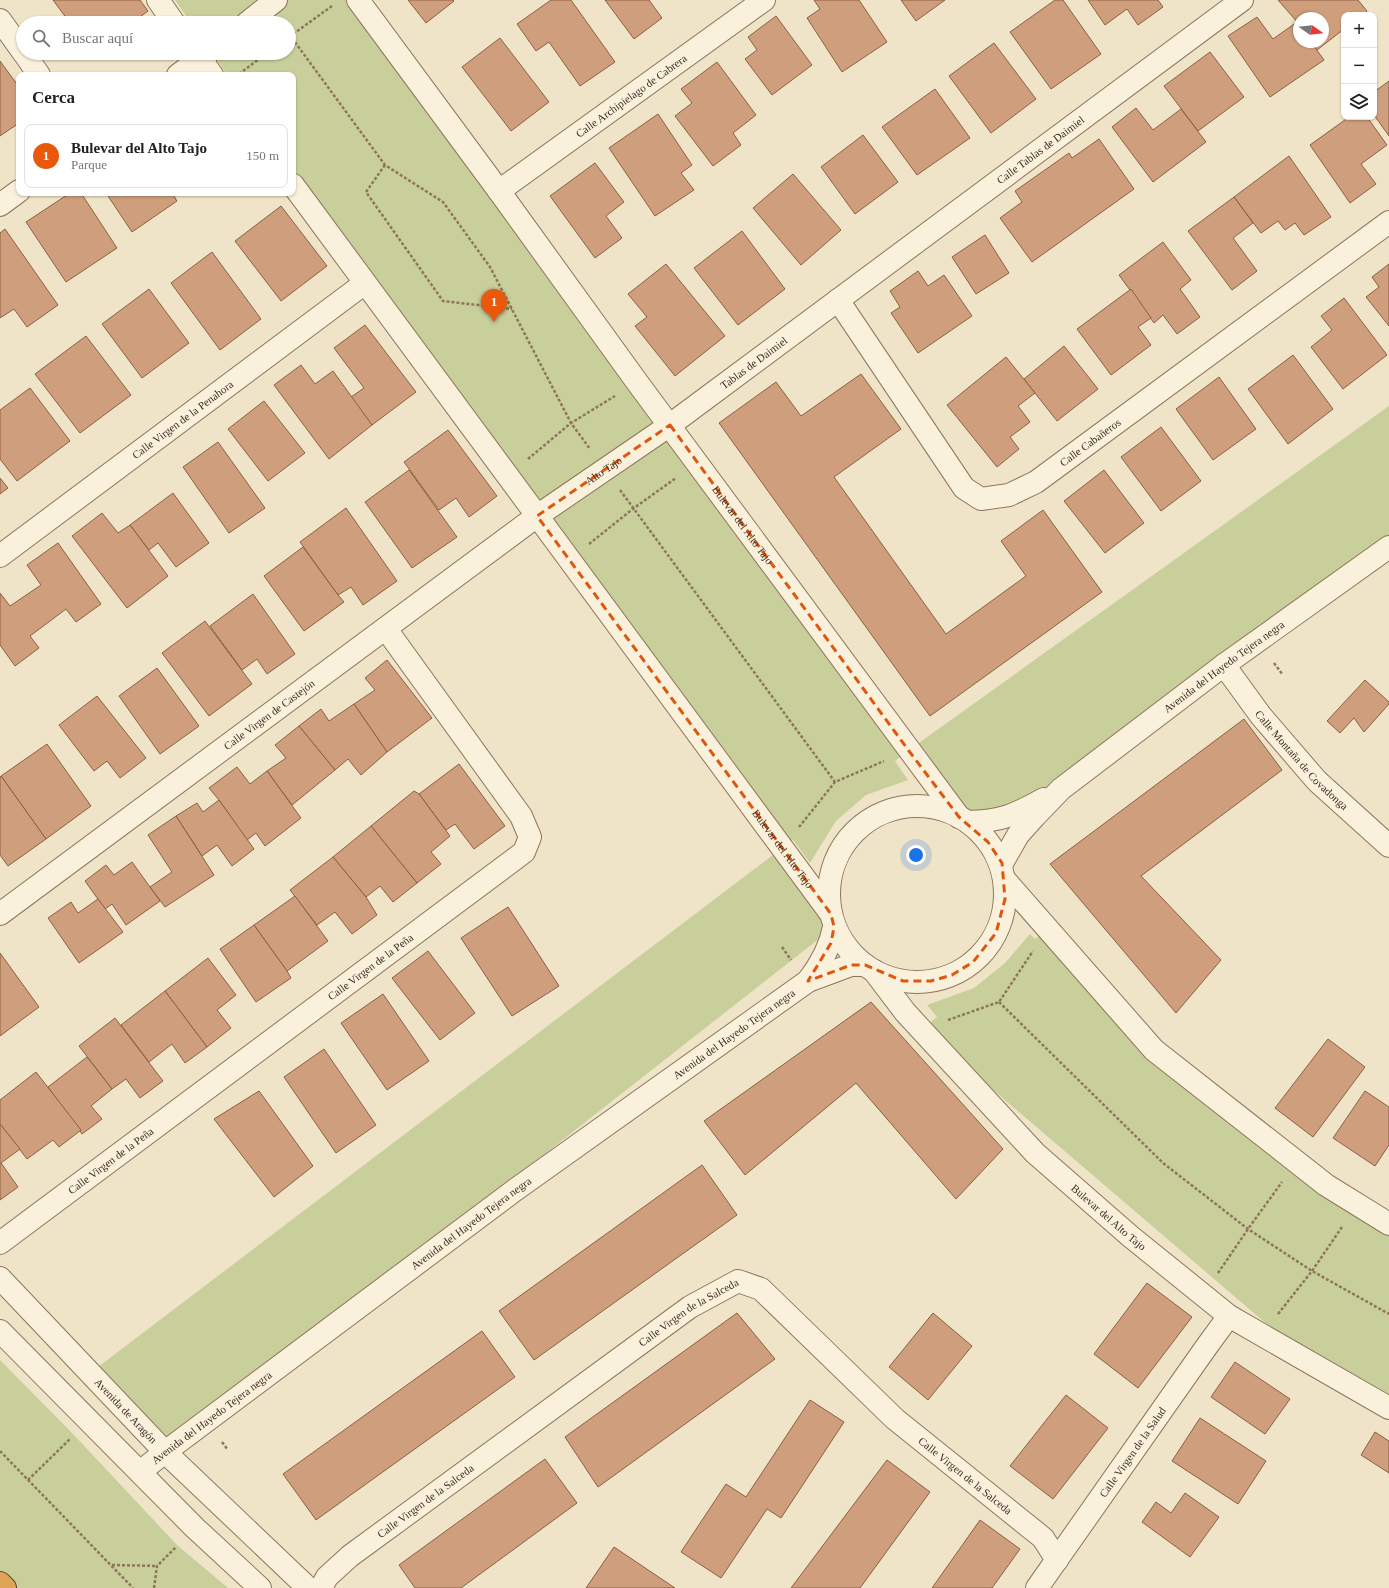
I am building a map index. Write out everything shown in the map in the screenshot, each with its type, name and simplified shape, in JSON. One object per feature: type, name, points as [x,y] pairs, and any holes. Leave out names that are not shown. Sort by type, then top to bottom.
[{"type":"highway","points":[[0,1583],[5,1588]]},
{"type":"street","points":[[158,0],[169,16]]},
{"type":"street","points":[[255,16],[276,0]]},
{"type":"street","name":"Bulevar del Alto Tajo","points":[[358,0],[909,751],[964,820],[988,842],[1003,871]]},
{"type":"street","name":"Calle Archipielago de Cabrera","points":[[499,191],[764,0]]},
{"type":"street","name":"Calle Tablas de Daimiel","points":[[838,300],[1242,0]]},
{"type":"street","points":[[0,20],[16,43]]},
{"type":"street","points":[[28,60],[37,72]]},
{"type":"street","points":[[183,72],[204,60]]},
{"type":"street","name":"Bulevar del Alto Tajo","points":[[296,189],[782,848],[833,920],[846,947],[856,958],[870,968],[905,1012],[1035,1153],[1130,1236],[1229,1316],[1389,1408]]},
{"type":"street","points":[[0,205],[16,193]]},
{"type":"street","name":"Calle Cabañeros","points":[[838,300],[964,488],[981,499],[1009,495],[1036,482],[1389,222]]},
{"type":"street","name":"Calle Virgen de la Penahora","points":[[0,556],[365,284]]},
{"type":"street","name":"Tablas de Daimiel","points":[[670,425],[838,300]]},
{"type":"street","name":"Alto Tajo","points":[[537,516],[670,425]]},
{"type":"street","name":"Calle Virgen de Castejón","points":[[0,914],[537,516]]},
{"type":"street","name":"Avenida del Hayedo Tejera negra","points":[[1003,871],[1018,836],[1061,789],[1224,665],[1389,546]]},
{"type":"street","name":"Calle Virgen de la Peña","points":[[0,1243],[524,852],[530,837],[521,816],[386,629]]},
{"type":"street","name":"Calle Montaña de Covadonga","points":[[1224,665],[1261,716],[1317,781],[1389,846]]},
{"type":"street","name":"Avenida del Hayedo Tejera negra","points":[[964,820],[990,821],[1010,816],[1061,789]]},
{"type":"street","points":[[833,920],[829,889],[832,869],[836,858],[847,840],[863,824],[890,810],[916,806],[938,809],[964,820]]},
{"type":"street","points":[[1003,871],[1048,929],[1154,1050],[1326,1185],[1389,1224]]},
{"type":"street","points":[[870,968],[888,978],[903,982],[917,982],[942,978],[963,969],[986,949],[996,933],[1002,917],[1005,899],[1003,871]]},
{"type":"street","name":"Avenida del Hayedo Tejera negra","points":[[808,981],[824,958],[831,943],[833,920]]},
{"type":"street","name":"Avenida del Hayedo Tejera negra","points":[[140,1472],[515,1190],[808,981],[851,965],[870,968]]},
{"type":"street","name":"Avenida de Aragón","points":[[0,1278],[165,1452],[308,1588]]},
{"type":"street","name":"Calle Virgen de la Salceda","points":[[321,1588],[327,1577],[350,1556],[690,1307],[738,1281],[761,1289],[895,1419],[1043,1538],[1057,1560]]},
{"type":"street","name":"Calle Virgen de la Salud","points":[[1037,1588],[1229,1316]]},
{"type":"street","points":[[0,1331],[195,1528],[260,1588]]},
{"type":"path","points":[[296,32],[334,4]]},
{"type":"path","points":[[296,44],[385,165],[443,202],[490,267],[572,423],[594,453]]},
{"type":"path","points":[[241,72],[257,60]]},
{"type":"path","points":[[385,165],[366,192],[443,301],[512,309]]},
{"type":"path","points":[[508,476],[572,423],[637,382]]},
{"type":"path","points":[[570,560],[634,508],[697,462]]},
{"type":"path","points":[[616,484],[835,782]]},
{"type":"path","points":[[782,848],[835,782],[909,751]]},
{"type":"path","points":[[922,1029],[999,1002],[1048,929]]},
{"type":"path","points":[[999,1002],[1163,1162],[1248,1229],[1312,1271],[1389,1314]]},
{"type":"path","points":[[1203,1295],[1248,1229],[1297,1162]]},
{"type":"path","points":[[1274,1320],[1312,1271],[1357,1204]]},
{"type":"path","points":[[0,1451],[133,1588]]},
{"type":"path","points":[[111,1565],[157,1566],[154,1588]]},
{"type":"highlighted area","points":[[670,425],[959,817],[988,842],[1002,863],[1005,899],[996,933],[973,962],[952,975],[931,981],[903,981],[865,965],[851,965],[808,981],[831,943],[834,927],[831,914],[537,516]]},
{"type":"green space","points":[[175,0],[347,0],[909,750],[1389,406],[1389,547],[1061,789],[968,822],[908,751],[895,761],[908,780],[866,795],[836,821],[810,863],[793,840],[783,848],[834,927],[165,1452],[90,1373],[782,848],[508,476],[296,173],[296,72],[225,72],[217,60],[296,60],[296,16],[186,16]]},
{"type":"green space","points":[[1048,929],[1154,1050],[1389,1220],[1389,1402],[1269,1326],[922,1029],[937,1017],[927,1005],[974,988],[1005,963],[1030,934],[1035,939]]},
{"type":"green space","points":[[0,1360],[74,1435],[177,1545],[228,1588],[5,1588],[0,1583]]},
{"type":"building","points":[[53,0],[140,0],[148,11],[141,16],[65,16]]},
{"type":"building","points":[[408,0],[453,0],[454,1],[426,23]]},
{"type":"building","points":[[551,0],[571,0],[615,62],[580,86],[549,42],[536,51],[517,24]]},
{"type":"building","points":[[605,0],[649,0],[662,18],[634,39]]},
{"type":"building","points":[[814,0],[859,0],[887,42],[842,72],[807,18],[820,9]]},
{"type":"building","points":[[901,0],[945,0],[916,21]]},
{"type":"building","points":[[1055,0],[1063,0],[1101,54],[1051,89],[1010,32]]},
{"type":"building","points":[[1088,0],[1158,0],[1163,7],[1138,25],[1127,9],[1105,25]]},
{"type":"building","points":[[1278,0],[1358,0],[1367,11],[1341,12],[1341,31],[1329,41],[1329,12],[1293,12],[1293,17]]},
{"type":"building","points":[[776,16],[812,65],[772,95],[745,59],[757,50],[748,37]]},
{"type":"building","points":[[1257,17],[1273,39],[1293,25],[1293,48],[1315,48],[1324,60],[1270,97],[1228,36]]},
{"type":"building","points":[[500,38],[549,102],[511,131],[462,67]]},
{"type":"building","points":[[994,43],[1036,99],[991,133],[949,76]]},
{"type":"building","points":[[1210,52],[1244,97],[1198,131],[1164,86]]},
{"type":"building","points":[[0,61],[16,83],[16,125],[0,136]]},
{"type":"building","points":[[717,62],[756,115],[733,133],[741,145],[713,166],[675,116],[692,103],[681,89]]},
{"type":"building","points":[[1389,81],[1389,136],[1377,119],[1377,90]]},
{"type":"building","points":[[935,89],[970,138],[917,175],[882,127]]},
{"type":"building","points":[[1136,108],[1153,130],[1181,109],[1206,142],[1153,182],[1112,127]]},
{"type":"building","points":[[658,114],[692,165],[681,173],[694,190],[655,216],[609,148]]},
{"type":"building","points":[[1345,120],[1369,120],[1387,145],[1361,164],[1376,184],[1350,203],[1310,145]]},
{"type":"building","points":[[863,135],[898,182],[855,214],[821,167]]},
{"type":"building","points":[[1099,139],[1134,189],[1032,262],[1000,218],[1022,202],[1015,191],[1069,153],[1072,158]]},
{"type":"building","points":[[1289,156],[1331,217],[1304,235],[1295,223],[1285,230],[1278,221],[1261,233],[1234,197]]},
{"type":"building","points":[[595,163],[624,202],[606,216],[622,238],[595,258],[550,196]]},
{"type":"building","points":[[793,174],[841,230],[801,265],[753,208]]},
{"type":"building","points":[[65,196],[83,196],[117,248],[66,282],[26,222]]},
{"type":"building","points":[[108,196],[174,196],[177,201],[132,232]]},
{"type":"building","points":[[1234,197],[1253,223],[1233,238],[1257,271],[1232,290],[1188,231]]},
{"type":"building","points":[[281,206],[327,266],[281,301],[235,241]]},
{"type":"building","points":[[5,229],[58,305],[27,327],[14,309],[0,318],[0,233]]},
{"type":"building","points":[[742,231],[785,289],[738,325],[694,268]]},
{"type":"building","points":[[985,235],[1009,273],[976,294],[952,257]]},
{"type":"building","points":[[1163,242],[1191,280],[1180,289],[1200,317],[1177,334],[1163,315],[1154,323],[1119,275]]},
{"type":"building","points":[[212,252],[261,319],[220,350],[171,283]]},
{"type":"building","points":[[666,264],[725,336],[675,376],[635,326],[647,317],[628,294]]},
{"type":"building","points":[[1389,264],[1389,326],[1366,297],[1379,287],[1372,277]]},
{"type":"building","points":[[918,271],[928,286],[944,275],[972,316],[918,353],[891,313],[900,307],[890,291]]},
{"type":"building","points":[[149,289],[189,343],[142,378],[102,324]]},
{"type":"building","points":[[1131,289],[1151,318],[1138,327],[1151,345],[1111,375],[1077,329]]},
{"type":"building","points":[[1344,298],[1387,355],[1343,389],[1311,347],[1332,330],[1321,316]]},
{"type":"building","points":[[365,325],[416,392],[372,425],[351,397],[364,388],[334,348]]},
{"type":"building","points":[[86,336],[131,395],[80,433],[35,374]]},
{"type":"building","points":[[1064,346],[1098,389],[1057,421],[1024,379]]},
{"type":"building","points":[[1293,355],[1333,409],[1288,444],[1248,389]]},
{"type":"building","points":[[1006,357],[1035,393],[1018,406],[1030,422],[1010,437],[1019,449],[997,467],[947,405]]},
{"type":"building","points":[[301,365],[315,384],[333,371],[372,425],[329,459],[274,385]]},
{"type":"building","points":[[861,374],[901,429],[834,477],[946,634],[1026,576],[1001,541],[1043,510],[1102,592],[930,716],[719,423],[776,382],[801,416]]},
{"type":"building","points":[[1219,377],[1256,429],[1213,460],[1176,409]]},
{"type":"building","points":[[30,388],[70,441],[17,481],[0,459],[0,410]]},
{"type":"building","points":[[264,401],[305,453],[268,481],[228,429]]},
{"type":"building","points":[[1161,427],[1201,481],[1161,511],[1121,457]]},
{"type":"building","points":[[448,430],[497,496],[469,517],[456,498],[439,510],[404,462]]},
{"type":"building","points":[[218,442],[265,508],[229,533],[183,467]]},
{"type":"building","points":[[409,470],[457,537],[412,568],[365,502]]},
{"type":"building","points":[[1104,470],[1144,523],[1105,553],[1064,501]]},
{"type":"building","points":[[0,478],[8,488],[0,494]]},
{"type":"building","points":[[173,493],[209,543],[176,567],[158,543],[149,550],[130,525]]},
{"type":"building","points":[[346,508],[397,581],[363,605],[351,587],[338,595],[300,542]]},
{"type":"building","points":[[102,513],[118,533],[130,525],[168,576],[127,608],[72,536]]},
{"type":"building","points":[[58,543],[101,604],[76,622],[66,609],[30,636],[39,648],[15,666],[0,645],[0,593],[10,606],[41,585],[27,565]]},
{"type":"building","points":[[303,547],[344,602],[304,631],[264,576]]},
{"type":"building","points":[[253,594],[295,654],[267,674],[257,659],[242,670],[210,626]]},
{"type":"building","points":[[205,621],[252,684],[209,716],[162,653]]},
{"type":"building","points":[[387,660],[432,718],[387,752],[354,704],[375,690],[365,678]]},
{"type":"building","points":[[157,668],[199,726],[160,754],[119,696]]},
{"type":"building","points":[[1365,680],[1389,702],[1389,704],[1364,732],[1354,718],[1340,733],[1327,721]]},
{"type":"building","points":[[97,696],[146,758],[120,778],[107,761],[94,771],[59,725]]},
{"type":"building","points":[[354,704],[387,752],[361,775],[348,759],[335,770],[299,726],[321,709],[329,721]]},
{"type":"building","points":[[1244,719],[1282,770],[1141,876],[1221,960],[1176,1013],[1050,864]]},
{"type":"building","points":[[299,726],[335,770],[292,805],[267,771],[286,758],[275,745]]},
{"type":"building","points":[[47,744],[91,806],[46,839],[1,776]]},
{"type":"building","points":[[459,764],[505,826],[474,849],[455,824],[446,830],[419,794]]},
{"type":"building","points":[[237,767],[250,784],[267,771],[301,818],[265,846],[256,833],[247,840],[209,788]]},
{"type":"building","points":[[1,776],[46,839],[8,866],[0,855]]},
{"type":"building","points":[[414,791],[419,794],[450,836],[431,852],[441,864],[417,883],[371,826]]},
{"type":"building","points":[[219,800],[254,849],[232,866],[217,845],[202,856],[176,816],[197,803],[203,812]]},
{"type":"building","points":[[176,816],[214,875],[165,907],[150,887],[172,872],[148,835]]},
{"type":"building","points":[[371,826],[417,883],[393,902],[380,886],[366,897],[333,857]]},
{"type":"building","points":[[333,857],[366,897],[377,915],[352,934],[335,912],[317,925],[290,890]]},
{"type":"building","points":[[132,862],[160,901],[126,925],[112,904],[105,909],[85,881],[106,865],[114,875]]},
{"type":"building","points":[[295,896],[328,941],[287,971],[254,925]]},
{"type":"building","points":[[98,899],[123,932],[79,963],[48,918],[71,902],[78,913]]},
{"type":"building","points":[[508,907],[559,986],[512,1016],[461,938]]},
{"type":"building","points":[[254,925],[291,978],[256,1002],[220,949]]},
{"type":"building","points":[[428,951],[475,1013],[440,1040],[392,978]]},
{"type":"building","points":[[0,953],[39,1007],[0,1036]]},
{"type":"building","points":[[208,958],[236,995],[217,1010],[231,1028],[207,1047],[165,991]]},
{"type":"building","points":[[165,991],[207,1047],[185,1063],[172,1044],[149,1062],[121,1025]]},
{"type":"building","points":[[383,994],[429,1061],[387,1090],[341,1023]]},
{"type":"building","points":[[871,1002],[1003,1149],[956,1199],[856,1083],[745,1175],[704,1121]]},
{"type":"building","points":[[115,1018],[163,1081],[140,1098],[126,1079],[112,1089],[79,1046]]},
{"type":"building","points":[[1328,1039],[1365,1067],[1313,1137],[1275,1108]]},
{"type":"building","points":[[324,1049],[376,1125],[336,1153],[284,1077]]},
{"type":"building","points":[[87,1057],[112,1089],[91,1106],[102,1119],[82,1134],[48,1087]]},
{"type":"building","points":[[36,1072],[81,1130],[59,1147],[53,1140],[27,1159],[0,1124],[0,1100]]},
{"type":"building","points":[[259,1091],[313,1166],[274,1197],[214,1119]]},
{"type":"building","points":[[1365,1091],[1389,1107],[1389,1145],[1375,1166],[1333,1138]]},
{"type":"building","points":[[0,1124],[20,1149],[1,1163],[18,1187],[0,1200]]},
{"type":"building","points":[[702,1165],[737,1215],[534,1360],[499,1311]]},
{"type":"building","points":[[1147,1283],[1192,1317],[1138,1388],[1094,1354]]},
{"type":"building","points":[[737,1313],[775,1359],[598,1487],[565,1437]]},
{"type":"building","points":[[933,1313],[972,1346],[928,1400],[889,1367]]},
{"type":"building","points":[[482,1331],[515,1377],[316,1520],[283,1474]]},
{"type":"building","points":[[1235,1362],[1290,1399],[1265,1434],[1211,1397]]},
{"type":"building","points":[[1066,1395],[1108,1428],[1053,1499],[1010,1466]]},
{"type":"building","points":[[810,1400],[844,1422],[781,1518],[767,1509],[721,1578],[681,1552],[726,1484],[746,1497]]},
{"type":"building","points":[[1200,1418],[1266,1461],[1238,1504],[1172,1461]]},
{"type":"building","points":[[1375,1432],[1389,1441],[1389,1473],[1361,1455]]},
{"type":"building","points":[[545,1459],[577,1503],[461,1588],[415,1588],[399,1565]]},
{"type":"building","points":[[887,1460],[930,1492],[860,1588],[791,1588]]},
{"type":"building","points":[[1185,1493],[1219,1517],[1190,1557],[1142,1522],[1156,1502],[1171,1513]]},
{"type":"building","points":[[980,1520],[1020,1549],[992,1588],[932,1588]]},
{"type":"building","points":[[614,1547],[675,1588],[586,1588]]},
{"type":"place","name":"Bulevar del Alto Tajo","points":[[494,322]]}]
